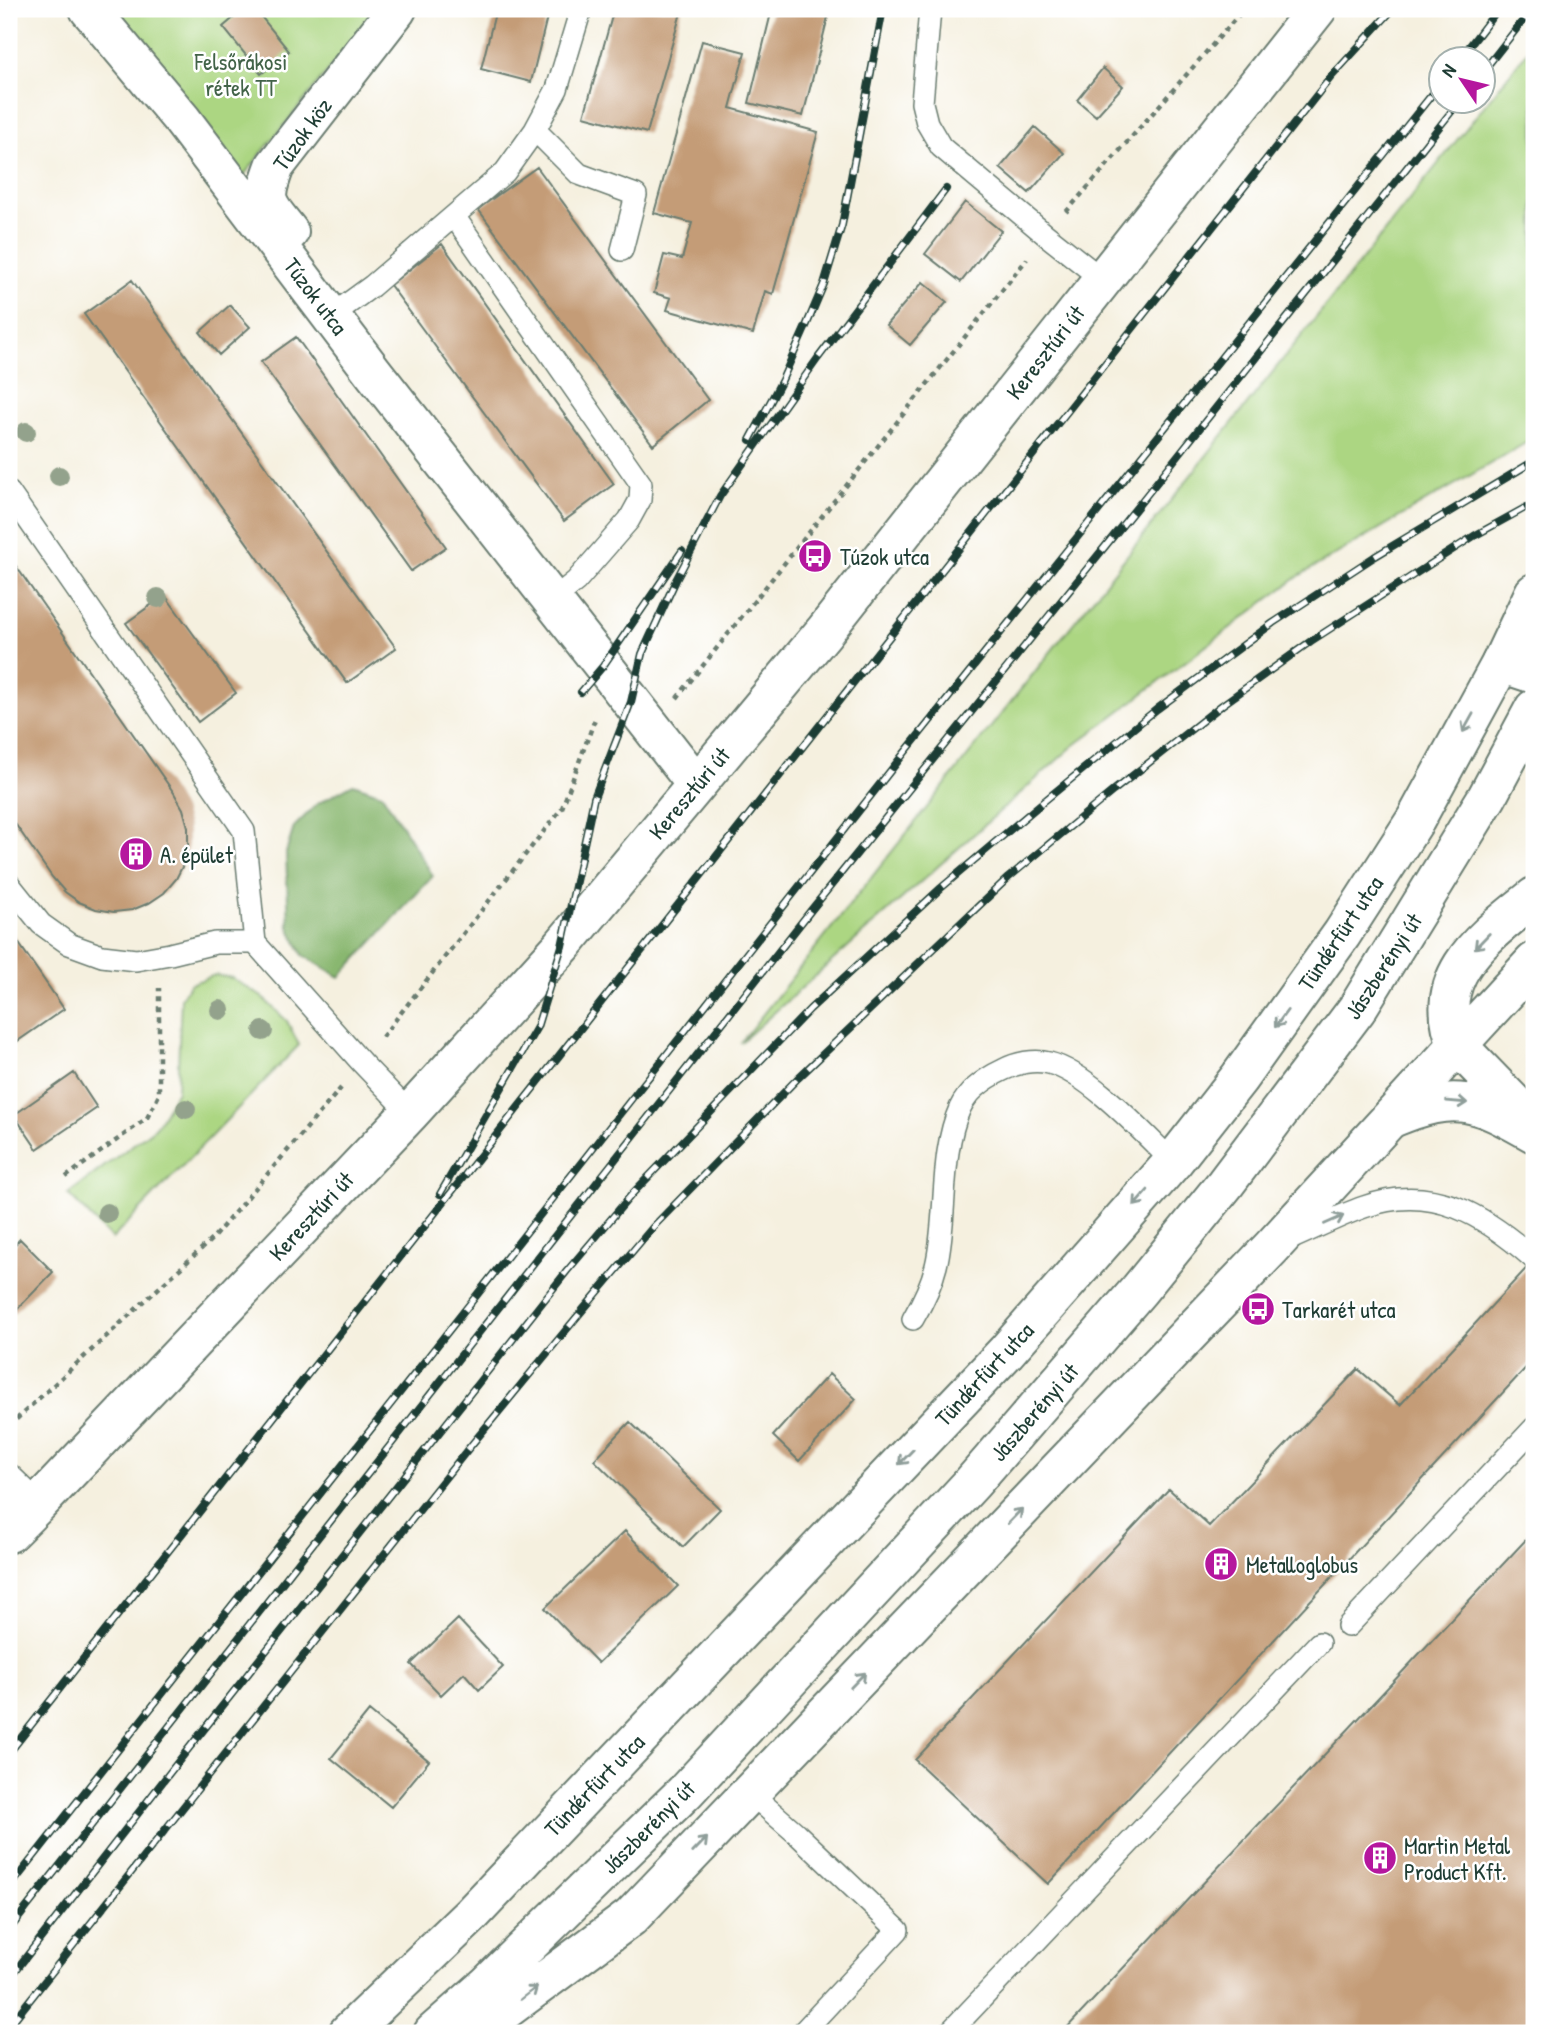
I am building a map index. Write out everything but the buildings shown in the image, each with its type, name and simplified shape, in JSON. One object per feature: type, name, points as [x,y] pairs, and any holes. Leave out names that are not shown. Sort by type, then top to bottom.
[{"type":"street","name":"Túzok utca","points":[[89,9],[339,310],[373,372],[696,784]]},
{"type":"street","name":"Túzok köz","points":[[339,310],[268,206],[266,189],[275,166],[397,9]]},
{"type":"street","name":"Keresztúri út","points":[[9,1533],[410,1113],[562,946],[824,632],[1317,9]]},
{"type":"street","points":[[1517,669],[1534,593]]},
{"type":"street","name":"Tündérfürt utca","points":[[348,2033],[470,1916],[1006,1352],[1173,1162],[1239,1078],[1342,934],[1517,669]]},
{"type":"street","name":"Jászberényi út","points":[[433,2033],[486,1986],[685,1792],[972,1483],[1139,1290],[1225,1184],[1357,1009],[1487,797],[1534,709]]},
{"type":"street","points":[[1534,897],[1487,935],[1460,966],[1450,998],[1451,1032],[1458,1046],[1534,1125]]},
{"type":"street","points":[[474,2033],[631,1917],[1272,1247],[1534,962]]},
{"type":"street","points":[[1392,1118],[1420,1106],[1443,1101],[1466,1102],[1489,1109],[1534,1133]]},
{"type":"lane","points":[[339,310],[373,286],[505,172],[535,130],[557,89],[581,9]]},
{"type":"lane","points":[[930,9],[922,103],[927,123],[941,147],[1103,280]]},
{"type":"lane","points":[[535,130],[579,174],[636,195],[622,250]]},
{"type":"lane","points":[[454,216],[641,484],[640,500],[629,520],[576,581],[551,601]]},
{"type":"lane","points":[[9,492],[244,831],[255,943],[410,1113]]},
{"type":"lane","points":[[9,884],[41,924],[69,944],[102,956],[136,960],[215,943],[255,943]]},
{"type":"lane","points":[[913,1319],[928,1294],[937,1264],[951,1134],[960,1107],[970,1093],[989,1076],[1031,1061],[1048,1063],[1066,1070],[1084,1080],[1173,1162]]},
{"type":"lane","points":[[1272,1247],[1364,1206],[1414,1198],[1464,1209],[1489,1222],[1534,1259]]},
{"type":"lane","points":[[1348,1626],[1534,1428]]},
{"type":"lane","points":[[9,1474],[39,1503]]},
{"type":"lane","points":[[948,2033],[1319,1643]]},
{"type":"lane","points":[[750,1793],[898,1930],[802,2033]]},
{"type":"path","points":[[652,729],[1046,235],[1244,9]]},
{"type":"path","points":[[66,1177],[147,1118],[159,1095],[159,956]]},
{"type":"green space","name":"Felsőrákosi rétek TT","points":[[107,9],[378,9],[240,180]]},
{"type":"green space","points":[[1534,43],[1534,438],[1299,576],[1072,747],[740,1043],[1476,116],[1498,116],[1498,88]]},
{"type":"green space","points":[[353,784],[382,794],[433,876],[340,977],[303,955],[289,927],[286,853],[294,827],[317,804]]},
{"type":"green space","points":[[215,975],[232,978],[262,997],[287,1021],[299,1045],[112,1239],[68,1194],[156,1127],[177,1091],[181,998],[190,984]]},
{"type":"railway","points":[[750,440],[782,380],[824,284],[842,225],[883,9]]},
{"type":"railway","points":[[9,1753],[1331,77],[1393,9]]},
{"type":"railway","points":[[1470,46],[1498,9]]},
{"type":"railway","points":[[1498,52],[1532,9]]},
{"type":"railway","points":[[9,1888],[906,751],[1428,99]]},
{"type":"railway","points":[[9,1930],[812,909],[1448,116]]},
{"type":"railway","points":[[440,1194],[537,1027],[562,946],[594,798],[631,702],[642,654],[676,580],[720,496],[818,358],[946,189]]},
{"type":"railway","points":[[9,1979],[567,1271],[633,1193],[810,1009],[941,888],[1157,709],[1273,623],[1374,557],[1534,461]]},
{"type":"railway","points":[[9,2026],[468,1449],[576,1318],[653,1227],[798,1078],[1008,878],[1222,705],[1311,641],[1474,536],[1534,503]]},
{"type":"railway","points":[[581,692],[603,666],[682,551]]},
{"type":"place","name":"Túzok utca","points":[[815,556]]},
{"type":"place","name":"A. épület","points":[[136,854]]},
{"type":"place","name":"Tarkarét utca","points":[[1258,1309]]},
{"type":"place","name":"Metalloglobus","points":[[1221,1564]]},
{"type":"place","name":"Martin Metal Product Kft.","points":[[1380,1858]]}]
